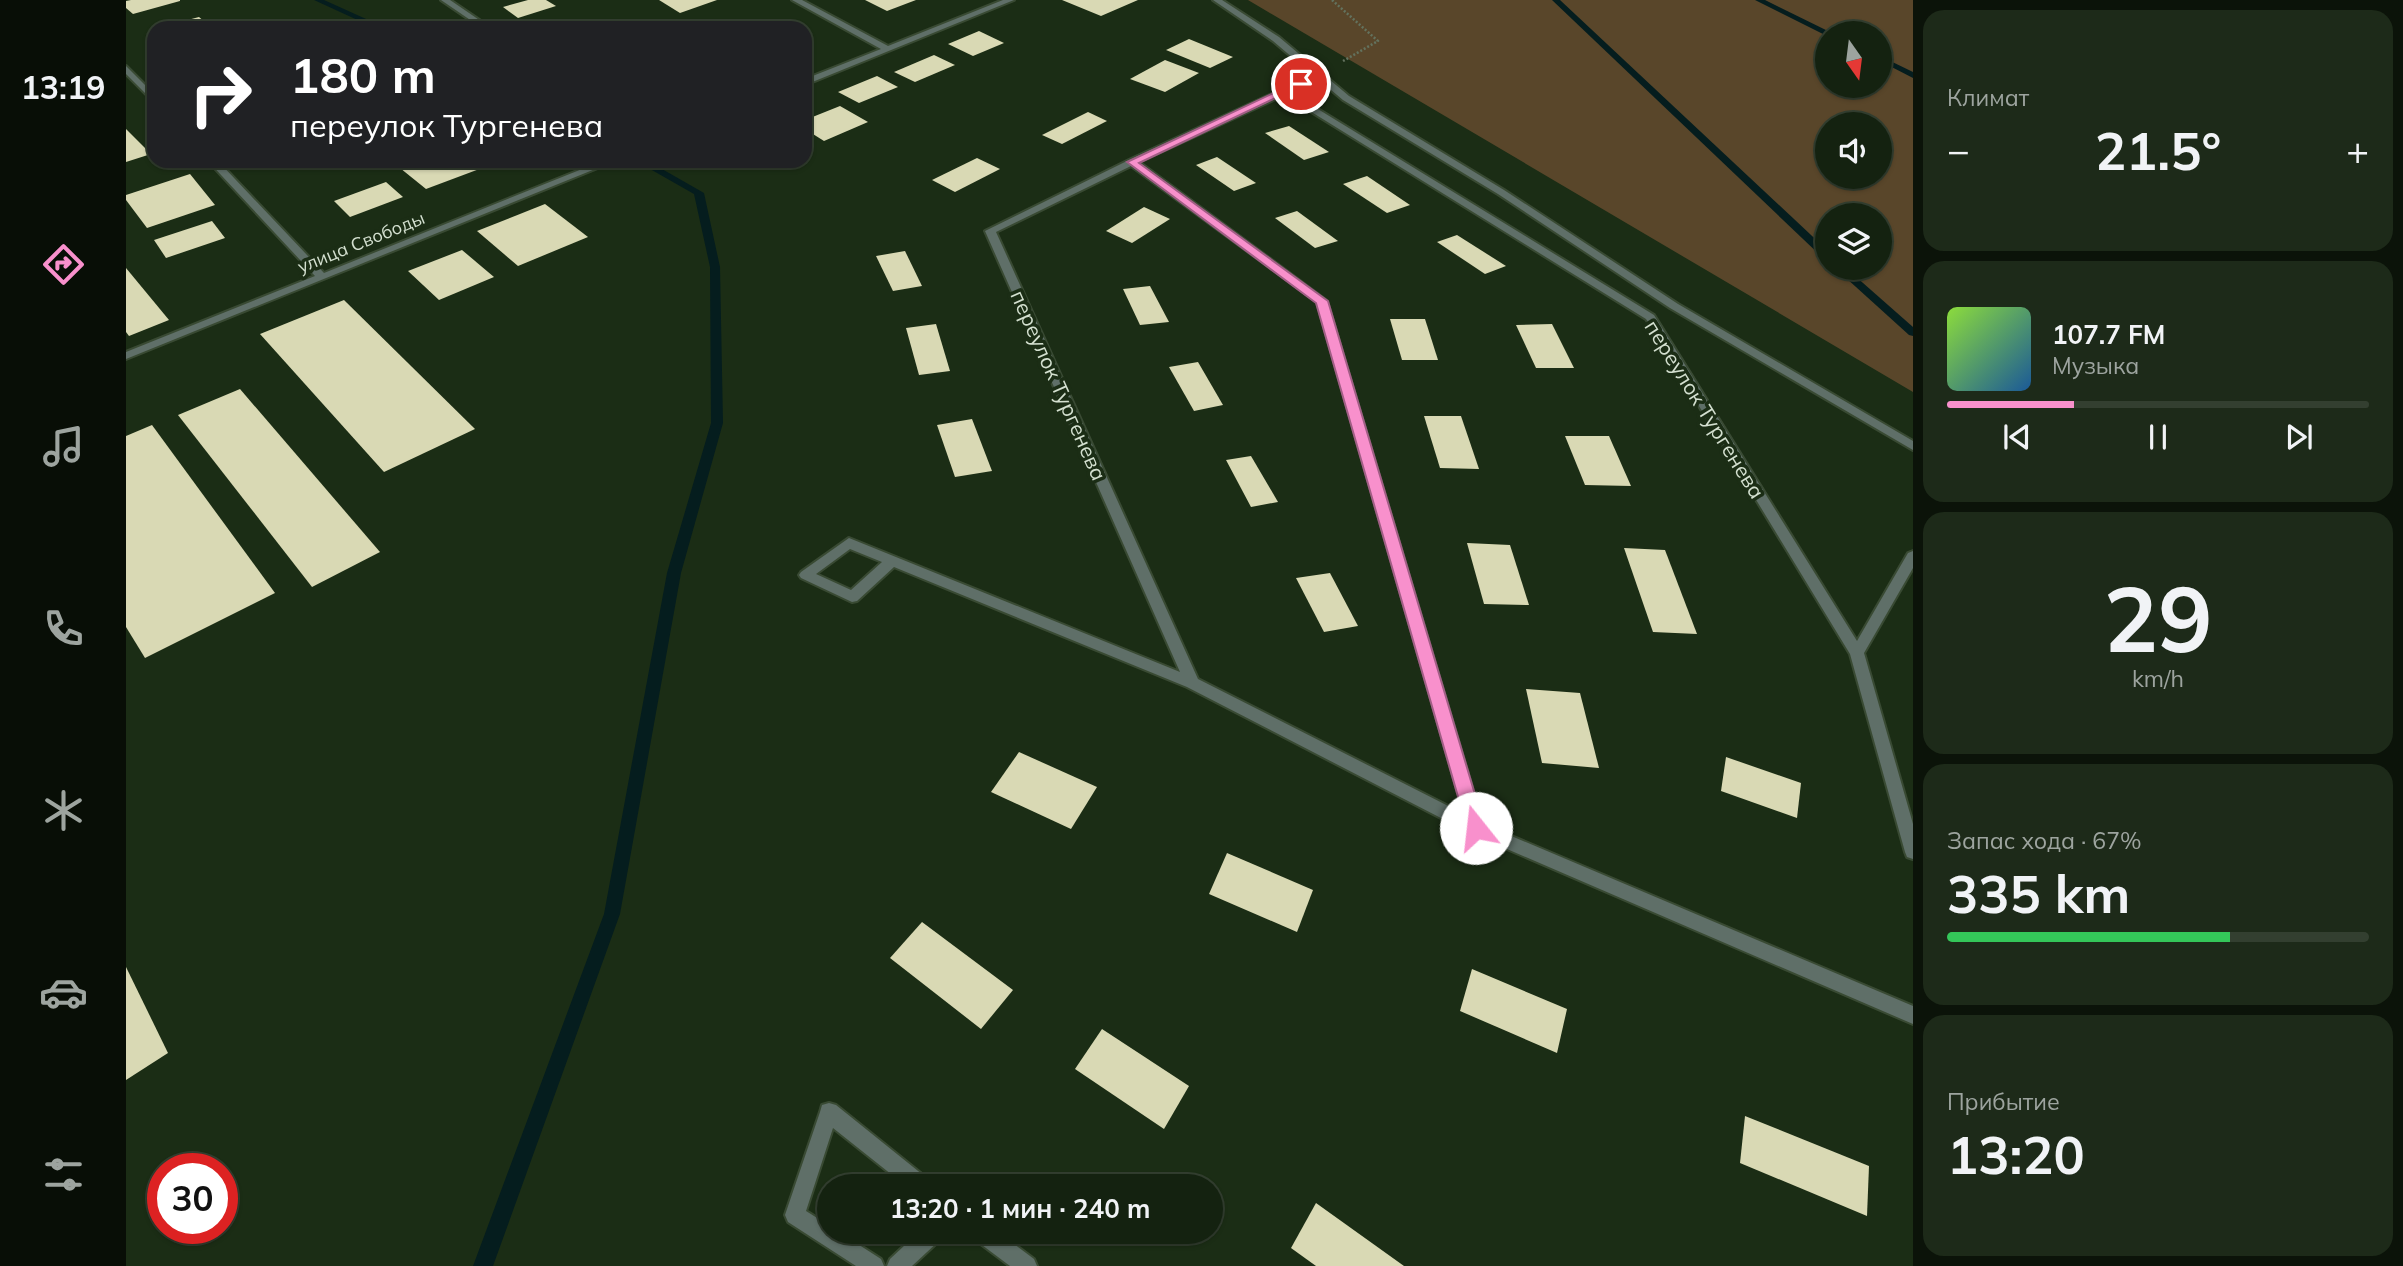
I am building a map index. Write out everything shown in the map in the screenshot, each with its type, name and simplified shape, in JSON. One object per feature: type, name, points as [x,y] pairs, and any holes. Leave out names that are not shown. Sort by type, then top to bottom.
[{"type":"street","points":[[445,0],[476,21]]},
{"type":"street","points":[[796,0],[888,49]]},
{"type":"street","points":[[812,79],[1010,0]]},
{"type":"street","points":[[1217,0],[1276,40],[1346,98],[1501,192],[1674,306],[1913,446]]},
{"type":"street","points":[[126,69],[147,92]]},
{"type":"street","name":"переулок Тургенева","points":[[1192,684],[990,231],[1317,76]]},
{"type":"street","name":"переулок Тургенева","points":[[1284,92],[1650,317],[1857,653],[1913,852]]},
{"type":"street","points":[[1132,162],[1322,301],[1476,828]]},
{"type":"street","points":[[220,168],[322,277]]},
{"type":"street","name":"улица Свободы","points":[[126,356],[593,168]]},
{"type":"street","points":[[1650,317],[1674,306]]},
{"type":"street","points":[[892,561],[852,597],[806,575],[849,543],[1192,684],[1476,828],[1913,1015]]},
{"type":"street","points":[[1857,653],[1913,556]]},
{"type":"street","points":[[817,1229],[795,1215],[829,1112],[906,1174]]},
{"type":"street","points":[[840,1244],[874,1266]]},
{"type":"street","points":[[897,1266],[921,1244]]},
{"type":"street","points":[[997,1244],[1027,1266]]},
{"type":"path","points":[[1317,76],[1378,41],[1332,0]]},
{"type":"shaded area","points":[[1248,0],[1913,0],[1913,392]]},
{"type":"building","points":[[528,0],[546,0],[556,6],[518,18],[503,7]]},
{"type":"building","points":[[659,0],[717,0],[680,13]]},
{"type":"building","points":[[865,0],[916,0],[887,11]]},
{"type":"building","points":[[1062,0],[1138,0],[1101,16]]},
{"type":"building","points":[[126,1],[180,1],[133,14],[126,8]]},
{"type":"building","points":[[199,17],[204,21],[184,21]]},
{"type":"building","points":[[979,31],[1004,43],[973,56],[948,44]]},
{"type":"building","points":[[1189,39],[1233,57],[1210,68],[1166,50]]},
{"type":"building","points":[[934,55],[955,65],[915,82],[894,72]]},
{"type":"building","points":[[1165,60],[1199,73],[1165,92],[1130,79]]},
{"type":"building","points":[[877,76],[898,87],[859,103],[838,92]]},
{"type":"building","points":[[840,106],[868,122],[824,141],[812,133],[812,117]]},
{"type":"building","points":[[1088,112],[1107,121],[1062,144],[1042,135]]},
{"type":"building","points":[[1289,126],[1329,152],[1304,160],[1265,133]]},
{"type":"building","points":[[126,129],[147,150],[147,155],[126,162]]},
{"type":"building","points":[[1217,157],[1256,183],[1234,191],[1196,165]]},
{"type":"building","points":[[977,158],[1000,169],[955,192],[932,180]]},
{"type":"building","points":[[400,168],[482,168],[426,189]]},
{"type":"building","points":[[190,174],[215,205],[147,228],[126,200],[126,195]]},
{"type":"building","points":[[1367,176],[1410,205],[1387,213],[1343,184]]},
{"type":"building","points":[[386,182],[403,197],[350,217],[334,201]]},
{"type":"building","points":[[545,204],[588,237],[518,266],[477,231]]},
{"type":"building","points":[[1144,207],[1170,219],[1132,243],[1106,231]]},
{"type":"building","points":[[1297,211],[1338,241],[1315,248],[1275,218]]},
{"type":"building","points":[[212,221],[225,238],[166,258],[154,240]]},
{"type":"building","points":[[1457,235],[1506,266],[1485,274],[1437,242]]},
{"type":"building","points":[[462,250],[494,277],[439,300],[408,271]]},
{"type":"building","points":[[905,251],[922,286],[893,291],[876,256]]},
{"type":"building","points":[[126,268],[169,320],[129,336],[126,332]]},
{"type":"building","points":[[1150,286],[1169,322],[1140,325],[1123,289]]},
{"type":"building","points":[[344,300],[475,429],[384,472],[260,334]]},
{"type":"building","points":[[1390,319],[1425,319],[1438,360],[1402,360]]},
{"type":"building","points":[[936,324],[950,371],[919,375],[906,328]]},
{"type":"building","points":[[1552,324],[1574,368],[1536,368],[1516,325]]},
{"type":"building","points":[[1198,362],[1223,405],[1194,411],[1169,367]]},
{"type":"building","points":[[240,389],[380,552],[312,587],[178,415]]},
{"type":"building","points":[[1424,416],[1461,416],[1479,469],[1440,468]]},
{"type":"building","points":[[972,419],[992,471],[955,477],[937,425]]},
{"type":"building","points":[[152,425],[275,593],[145,658],[126,627],[126,436]]},
{"type":"building","points":[[1565,436],[1609,436],[1631,486],[1585,485]]},
{"type":"building","points":[[1251,456],[1278,502],[1251,507],[1226,460]]},
{"type":"building","points":[[1467,543],[1510,545],[1529,605],[1484,604]]},
{"type":"building","points":[[1624,548],[1665,550],[1697,634],[1653,632]]},
{"type":"building","points":[[1330,573],[1358,626],[1324,632],[1296,578]]},
{"type":"building","points":[[1526,689],[1580,693],[1599,768],[1542,763]]},
{"type":"building","points":[[1019,752],[1097,787],[1071,829],[991,792]]},
{"type":"building","points":[[1726,757],[1801,783],[1797,818],[1721,791]]},
{"type":"building","points":[[1227,853],[1313,890],[1297,932],[1209,894]]},
{"type":"building","points":[[922,922],[1013,990],[981,1029],[890,958]]},
{"type":"building","points":[[126,967],[168,1053],[126,1080]]},
{"type":"building","points":[[1472,969],[1567,1009],[1557,1053],[1460,1011]]},
{"type":"building","points":[[1102,1029],[1189,1086],[1164,1129],[1075,1069]]},
{"type":"building","points":[[1745,1116],[1869,1166],[1867,1216],[1740,1163]]},
{"type":"building","points":[[1316,1203],[1404,1266],[1316,1266],[1291,1248]]},
{"type":"waterway","points":[[318,0],[366,21]]},
{"type":"waterway","points":[[1556,0],[1815,245]]},
{"type":"waterway","points":[[1759,0],[1815,27]]},
{"type":"waterway","points":[[1892,64],[1913,75]]},
{"type":"waterway","points":[[483,1266],[612,914],[674,573],[717,423],[715,267],[699,193],[654,168]]},
{"type":"waterway","points":[[1853,280],[1913,333]]},
{"type":"route","points":[[1301,84],[1132,162],[1322,301],[1476,828]]}]
